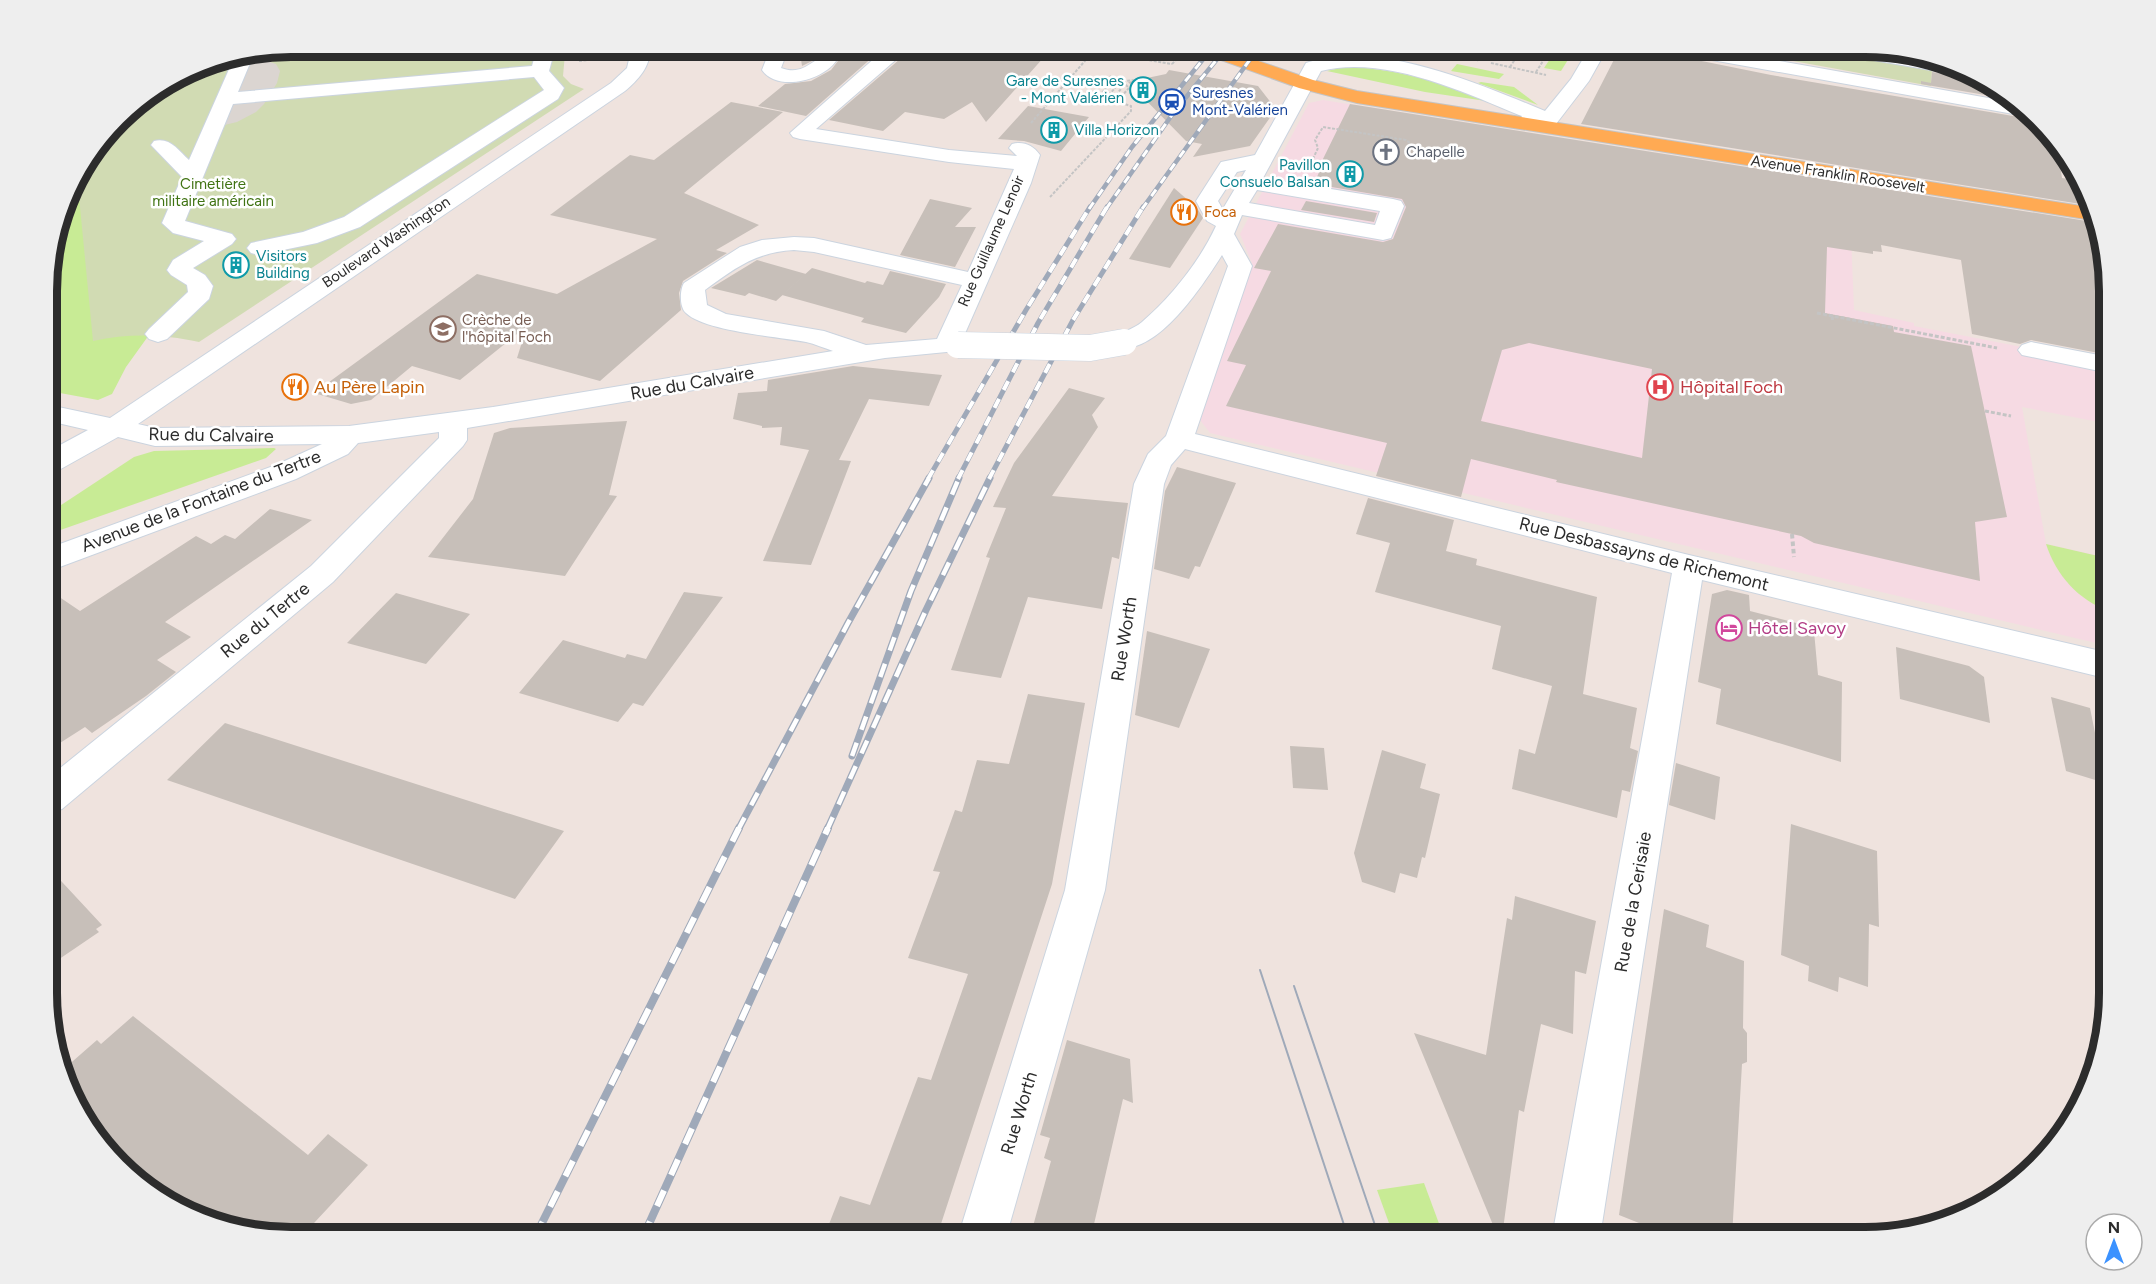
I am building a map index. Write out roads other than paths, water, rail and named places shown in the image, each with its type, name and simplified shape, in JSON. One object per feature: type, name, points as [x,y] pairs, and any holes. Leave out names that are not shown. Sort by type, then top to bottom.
[{"type":"main road","name":"Avenue Franklin Roosevelt","points":[[1238,57],[1308,78],[1549,120],[1580,132]]},
{"type":"main road","name":"Avenue Franklin Roosevelt","points":[[1257,57],[1357,97],[2086,213]]},
{"type":"street","name":"Boulevard Washington","points":[[57,459],[114,428],[180,381],[618,87],[638,69],[641,57]]},
{"type":"street","points":[[776,57],[771,70],[784,76],[810,74],[819,70],[826,61]]},
{"type":"street","name":"Rue Guillaume Lenoir","points":[[887,57],[800,133],[949,156],[994,159],[1019,154],[1020,183],[974,281],[952,345]]},
{"type":"street","points":[[1500,120],[1549,120],[1579,81],[1593,57]]},
{"type":"street","points":[[1733,57],[2010,107]]},
{"type":"street","points":[[1793,57],[1916,80]]},
{"type":"street","points":[[228,93],[545,59],[547,83],[555,91],[370,212],[352,222],[270,252],[182,228],[173,223],[192,175],[241,62]]},
{"type":"street","points":[[1250,182],[1392,206],[1383,233],[1229,222],[1250,182],[1308,78]]},
{"type":"street","points":[[161,145],[192,175]]},
{"type":"street","name":"Rue Worth","points":[[985,1227],[1085,890],[1149,484],[1158,461],[1179,439],[1240,266],[1229,222],[1215,216],[1207,201],[1229,167],[1263,160]]},
{"type":"street","name":"Rue du Calvaire","points":[[57,415],[155,437],[349,435],[453,422],[864,354],[952,345],[1090,348],[1124,342],[1148,331],[1161,317],[1229,222]]},
{"type":"street","points":[[158,334],[200,294],[201,286],[196,280],[179,270],[181,265],[224,239]]},
{"type":"street","points":[[864,354],[815,336],[720,320],[694,309],[693,288],[741,255],[762,246],[788,242],[814,245],[974,281]]},
{"type":"street","points":[[2031,350],[2099,363]]},
{"type":"street","name":"Rue du Tertre","points":[[57,791],[322,573],[453,440],[453,422]]},
{"type":"street","name":"Boulevard Washington","points":[[57,477],[98,455],[114,428]]},
{"type":"street","name":"Avenue de la Fontaine du Tertre","points":[[57,557],[286,472],[338,448],[349,435]]},
{"type":"street","name":"Rue Desbassayns de Richemont","points":[[1179,439],[1689,566],[2099,664]]},
{"type":"street","name":"Rue de la Cerisaie","points":[[1578,1227],[1689,566]]},
{"type":"tram line","points":[[1260,970],[1345,1227]]},
{"type":"tram line","points":[[1294,986],[1376,1227]]},
{"type":"railway","points":[[1089,209],[1132,147],[1205,57]]},
{"type":"railway","points":[[1106,209],[1174,112],[1219,57]]},
{"type":"railway","points":[[1142,209],[1252,57]]},
{"type":"railway","points":[[928,479],[1026,310],[1090,207]]},
{"type":"railway","points":[[958,479],[1038,323],[1107,207]]},
{"type":"railway","points":[[989,479],[1073,320],[1143,207]]},
{"type":"railway","points":[[738,830],[848,623],[929,478]]},
{"type":"railway","points":[[852,756],[911,591],[959,478]]},
{"type":"railway","points":[[827,830],[926,610],[990,478]]},
{"type":"railway","points":[[648,1227],[828,828]]},
{"type":"railway","points":[[540,1227],[738,830]]},
{"type":"place","name":"Gare de Suresnes - Mont Valérien","points":[[1143,90]]},
{"type":"place","name":"Suresnes Mont-Valérien","points":[[1172,102]]},
{"type":"place","name":"Villa Horizon","points":[[1054,130]]},
{"type":"place","name":"Chapelle","points":[[1386,152]]},
{"type":"place","name":"Pavillon Consuelo Balsan","points":[[1350,174]]},
{"type":"place","name":"Foca","points":[[1184,212]]},
{"type":"place","name":"Visitors Building","points":[[236,265]]},
{"type":"place","name":"Crèche de l'hôpital Foch","points":[[443,329]]},
{"type":"place","name":"Au Père Lapin","points":[[295,387]]},
{"type":"place","name":"Hôpital Foch","points":[[1660,387]]},
{"type":"place","name":"Hôtel Savoy","points":[[1729,628]]},
{"type":"park label","name":"Cimetière militaire américain","points":[[213,192]]}]
